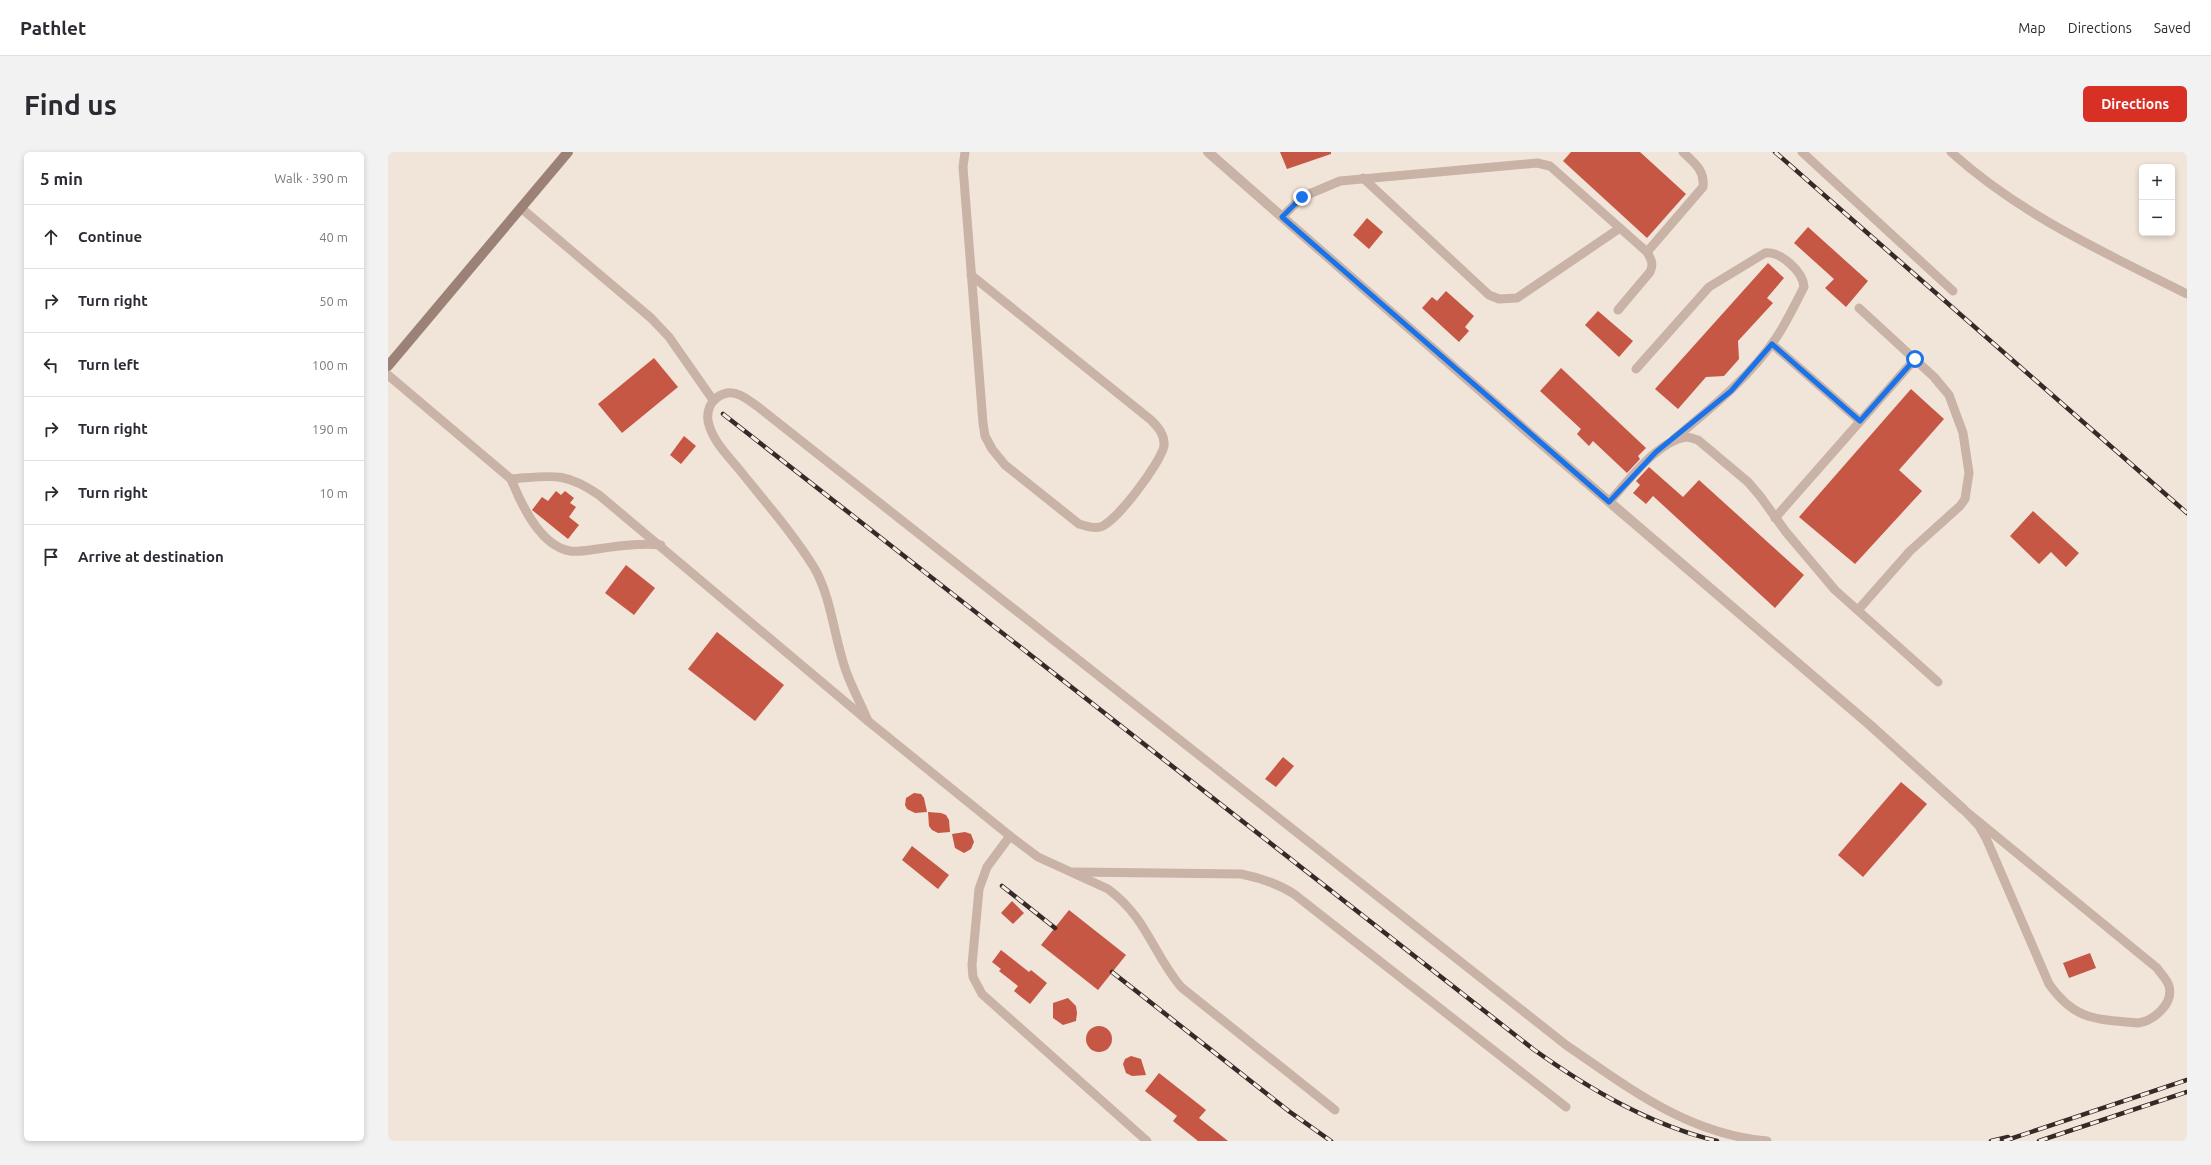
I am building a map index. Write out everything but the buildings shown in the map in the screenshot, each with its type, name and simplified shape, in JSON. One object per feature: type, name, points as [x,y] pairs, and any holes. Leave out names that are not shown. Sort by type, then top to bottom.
[{"type":"main road","points":[[388,366],[568,152]]},
{"type":"street","points":[[1208,152],[1609,502],[1870,725],[1963,808]]},
{"type":"lane","points":[[965,152],[963,167],[971,275],[983,422],[985,436],[992,449],[1005,465],[1079,524],[1089,528],[1101,527],[1119,513],[1156,462],[1164,445],[1163,436],[1158,427],[1151,420],[971,275]]},
{"type":"lane","points":[[1647,252],[1699,194],[1703,187],[1704,178],[1702,172],[1683,152]]},
{"type":"lane","points":[[1802,152],[1953,291]]},
{"type":"lane","points":[[1951,152],[1983,179],[2065,232],[2187,294]]},
{"type":"lane","points":[[1282,217],[1295,202],[1311,192],[1340,181],[1537,163],[1550,166],[1647,252],[1652,261],[1650,272],[1618,310]]},
{"type":"lane","points":[[1363,178],[1489,295],[1499,299],[1517,298],[1620,228]]},
{"type":"lane","points":[[521,208],[651,318],[669,336],[713,400]]},
{"type":"lane","points":[[1609,502],[1656,452],[1667,445],[1731,391],[1772,344],[1790,316],[1804,287],[1801,276],[1780,256],[1770,252],[1765,253],[1709,287],[1636,369]]},
{"type":"lane","points":[[1858,610],[1910,551],[1960,506],[1965,499],[1969,486],[1969,473],[1963,433],[1949,395],[1934,377],[1859,308]]},
{"type":"lane","points":[[1772,344],[1860,421]]},
{"type":"lane","points":[[1775,518],[1915,359]]},
{"type":"lane","points":[[388,375],[510,478],[519,500],[532,521],[546,538],[562,549],[580,551],[636,544],[661,546]]},
{"type":"lane","points":[[868,721],[846,671],[824,590],[815,570],[795,540],[716,439],[708,420],[708,413],[713,400],[720,395],[729,393],[738,394],[757,406],[1566,1045],[1614,1078],[1678,1116],[1714,1132],[1767,1141]]},
{"type":"lane","points":[[1667,445],[1688,437],[1704,444],[1748,482],[1825,580],[1938,682]]},
{"type":"lane","points":[[510,478],[561,476],[572,479],[599,495],[868,721],[1010,836],[1038,857],[1108,889],[1118,896],[1142,923],[1169,972],[1181,987],[1335,1110]]},
{"type":"lane","points":[[1963,808],[2157,968],[2165,978],[2169,992],[2164,1006],[2156,1016],[2145,1022],[2138,1023],[2095,1018],[2082,1015],[2068,1006],[2057,996],[2049,984],[1986,838],[1979,826],[1963,808]]},
{"type":"lane","points":[[1010,836],[987,867],[979,889],[972,965],[976,986],[982,994],[1147,1141]]},
{"type":"lane","points":[[1070,872],[1241,874],[1265,879],[1280,885],[1294,894],[1566,1107]]},
{"type":"railway","points":[[1775,152],[2187,513]]},
{"type":"railway","points":[[723,414],[1533,1049],[1576,1078],[1621,1104],[1668,1126],[1717,1141]]},
{"type":"railway","points":[[1002,886],[1055,928]]},
{"type":"railway","points":[[1112,972],[1290,1112],[1331,1141]]},
{"type":"railway","points":[[2004,1141],[2187,1080]]},
{"type":"railway","points":[[2039,1141],[2187,1092]]},
{"type":"railway","points":[[1991,1141],[2008,1137]]},
{"type":"route","points":[[1302,197],[1295,202],[1282,217],[1609,502],[1656,452],[1667,445],[1731,391],[1772,344],[1860,421],[1915,359]]}]
